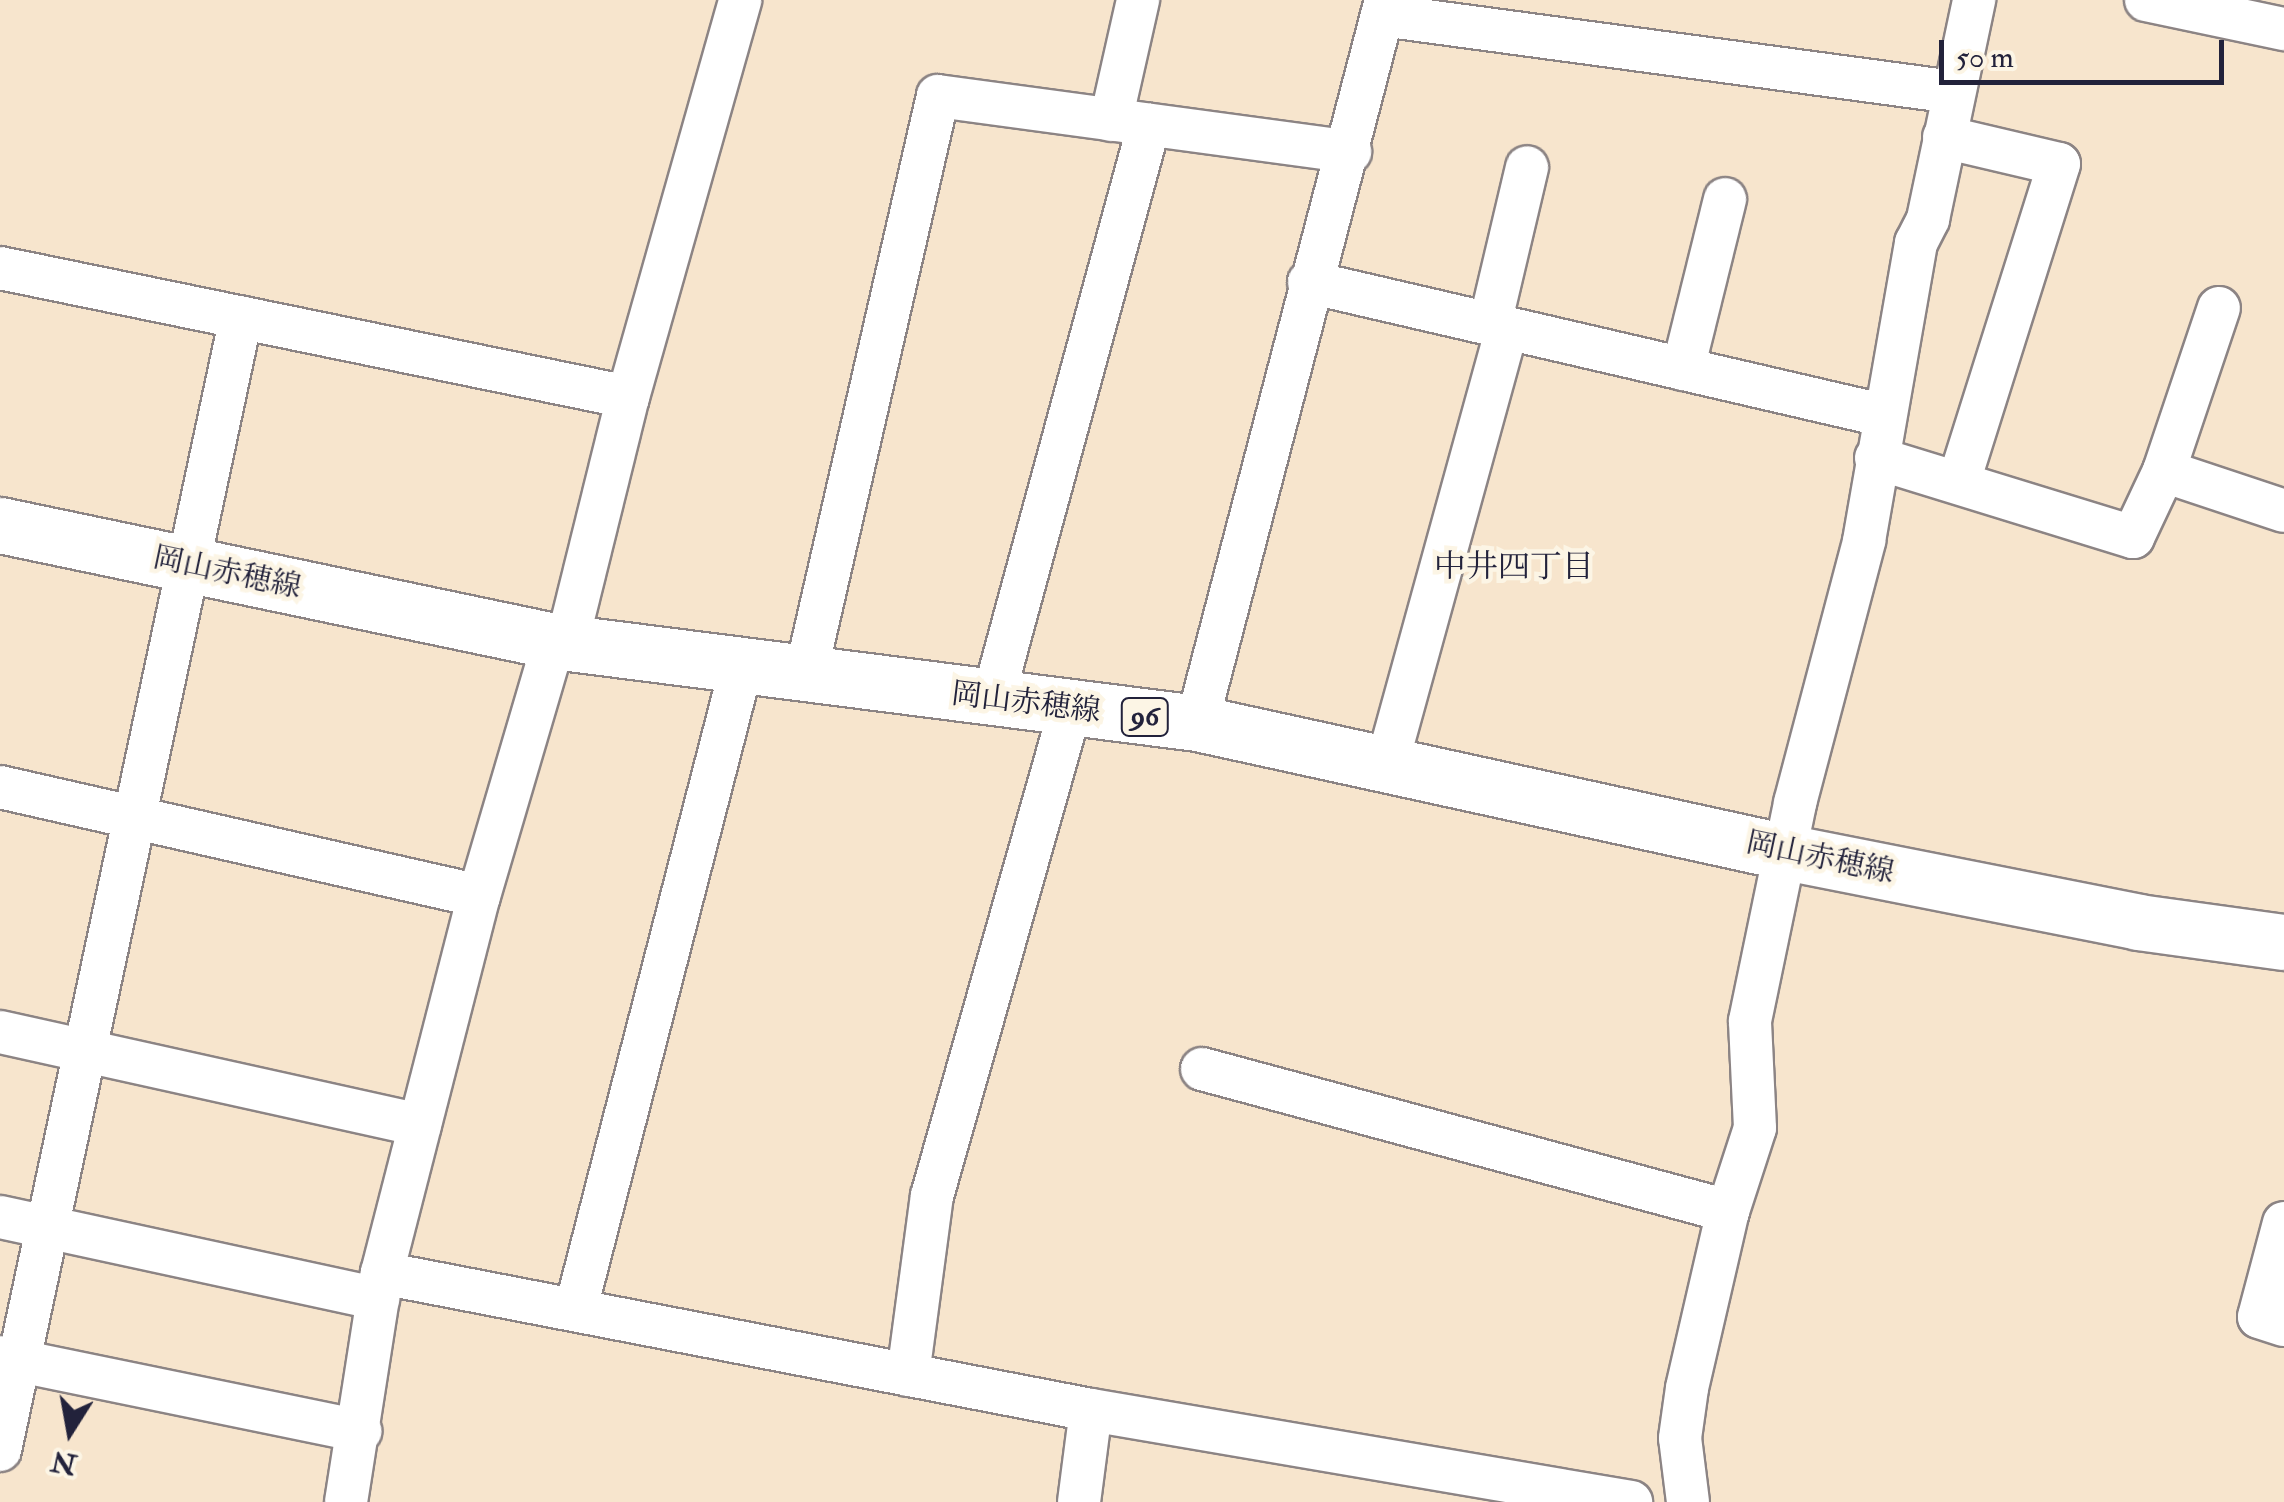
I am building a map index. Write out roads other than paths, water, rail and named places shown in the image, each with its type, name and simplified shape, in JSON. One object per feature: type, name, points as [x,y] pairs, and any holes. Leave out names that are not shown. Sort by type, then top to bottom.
[{"type":"main road","name":"岡山赤穂線","points":[[0,525],[560,642],[805,677],[1197,722],[1786,852],[2138,922],[2284,942]]},
{"type":"street","points":[[346,1502],[380,1286],[479,896],[560,642],[740,0]]},
{"type":"street","points":[[993,698],[1130,122],[1138,0]]},
{"type":"street","points":[[1688,1502],[1680,1438],[1728,1211],[1755,1128],[1750,1022],[1786,852],[1864,541],[1882,415],[1974,0]]},
{"type":"street","points":[[2146,0],[2284,29]]},
{"type":"street","points":[[1197,722],[1308,282],[1350,152],[1384,8],[1953,92]]},
{"type":"street","points":[[805,677],[938,96],[1350,152]]},
{"type":"street","points":[[1944,138],[2060,164],[1960,482]]},
{"type":"street","points":[[1387,764],[1498,326],[1527,167]]},
{"type":"street","points":[[1683,369],[1725,199]]},
{"type":"street","points":[[0,268],[628,398]]},
{"type":"street","points":[[1308,282],[1882,415]]},
{"type":"street","points":[[1876,458],[2133,537],[2164,471],[2219,308]]},
{"type":"street","points":[[0,1450],[9,1359],[46,1226],[241,317]]},
{"type":"street","points":[[2164,471],[2284,511]]},
{"type":"street","points":[[576,1308],[741,668]]},
{"type":"street","points":[[908,1376],[932,1196],[1070,710]]},
{"type":"street","points":[[0,788],[479,896]]},
{"type":"street","points":[[0,1032],[420,1125]]},
{"type":"street","points":[[1202,1069],[1728,1211]]},
{"type":"street","points":[[0,1216],[380,1286],[576,1308],[1477,1489],[1630,1502]]},
{"type":"street","points":[[2284,1223],[2259,1317],[2284,1324]]},
{"type":"street","points":[[9,1359],[360,1431]]},
{"type":"street","points":[[1078,1502],[1091,1410]]},
{"type":"district","name":"中井四丁目","points":[[1514,567]]}]
